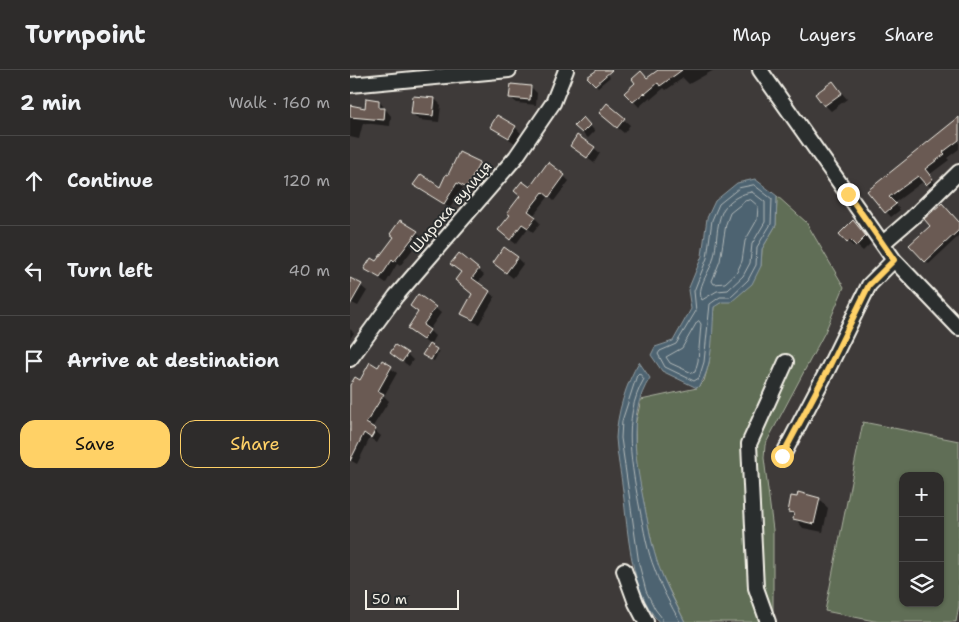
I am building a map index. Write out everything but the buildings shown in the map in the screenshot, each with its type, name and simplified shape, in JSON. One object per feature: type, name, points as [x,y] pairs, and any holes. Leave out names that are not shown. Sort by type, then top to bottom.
[{"type":"street","points":[[350,85],[508,70]]},
{"type":"street","name":"Широка вулиця","points":[[350,359],[396,296],[516,157],[553,103],[566,70]]},
{"type":"street","points":[[760,70],[894,260],[959,328]]},
{"type":"street","points":[[883,243],[912,218],[959,172]]},
{"type":"street","points":[[782,456],[828,369],[869,285],[894,260]]},
{"type":"street","points":[[768,622],[756,588],[749,444],[786,362]]},
{"type":"street","points":[[624,570],[636,603],[646,622]]},
{"type":"green space","points":[[777,196],[806,222],[844,287],[825,332],[765,445],[764,458],[773,530],[773,622],[685,622],[659,569],[653,549],[636,465],[635,425],[641,400],[697,388],[704,381],[709,363],[714,306],[722,302],[761,266],[762,249],[776,225]]},
{"type":"green space","points":[[863,422],[959,441],[959,605],[956,622],[879,622],[825,611]]},
{"type":"water","points":[[755,179],[777,196],[776,225],[762,249],[761,266],[752,284],[731,302],[722,302],[714,307],[707,371],[703,381],[697,388],[662,371],[651,355],[655,347],[673,341],[691,309],[688,290],[702,256],[707,218],[715,201],[737,183]]},
{"type":"water","points":[[639,362],[650,378],[642,393],[635,425],[636,459],[639,476],[657,560],[685,622],[659,622],[649,609],[642,594],[632,560],[616,438],[623,399],[630,379]]},
{"type":"route","points":[[782,456],[828,369],[869,285],[894,260],[848,194]]}]
